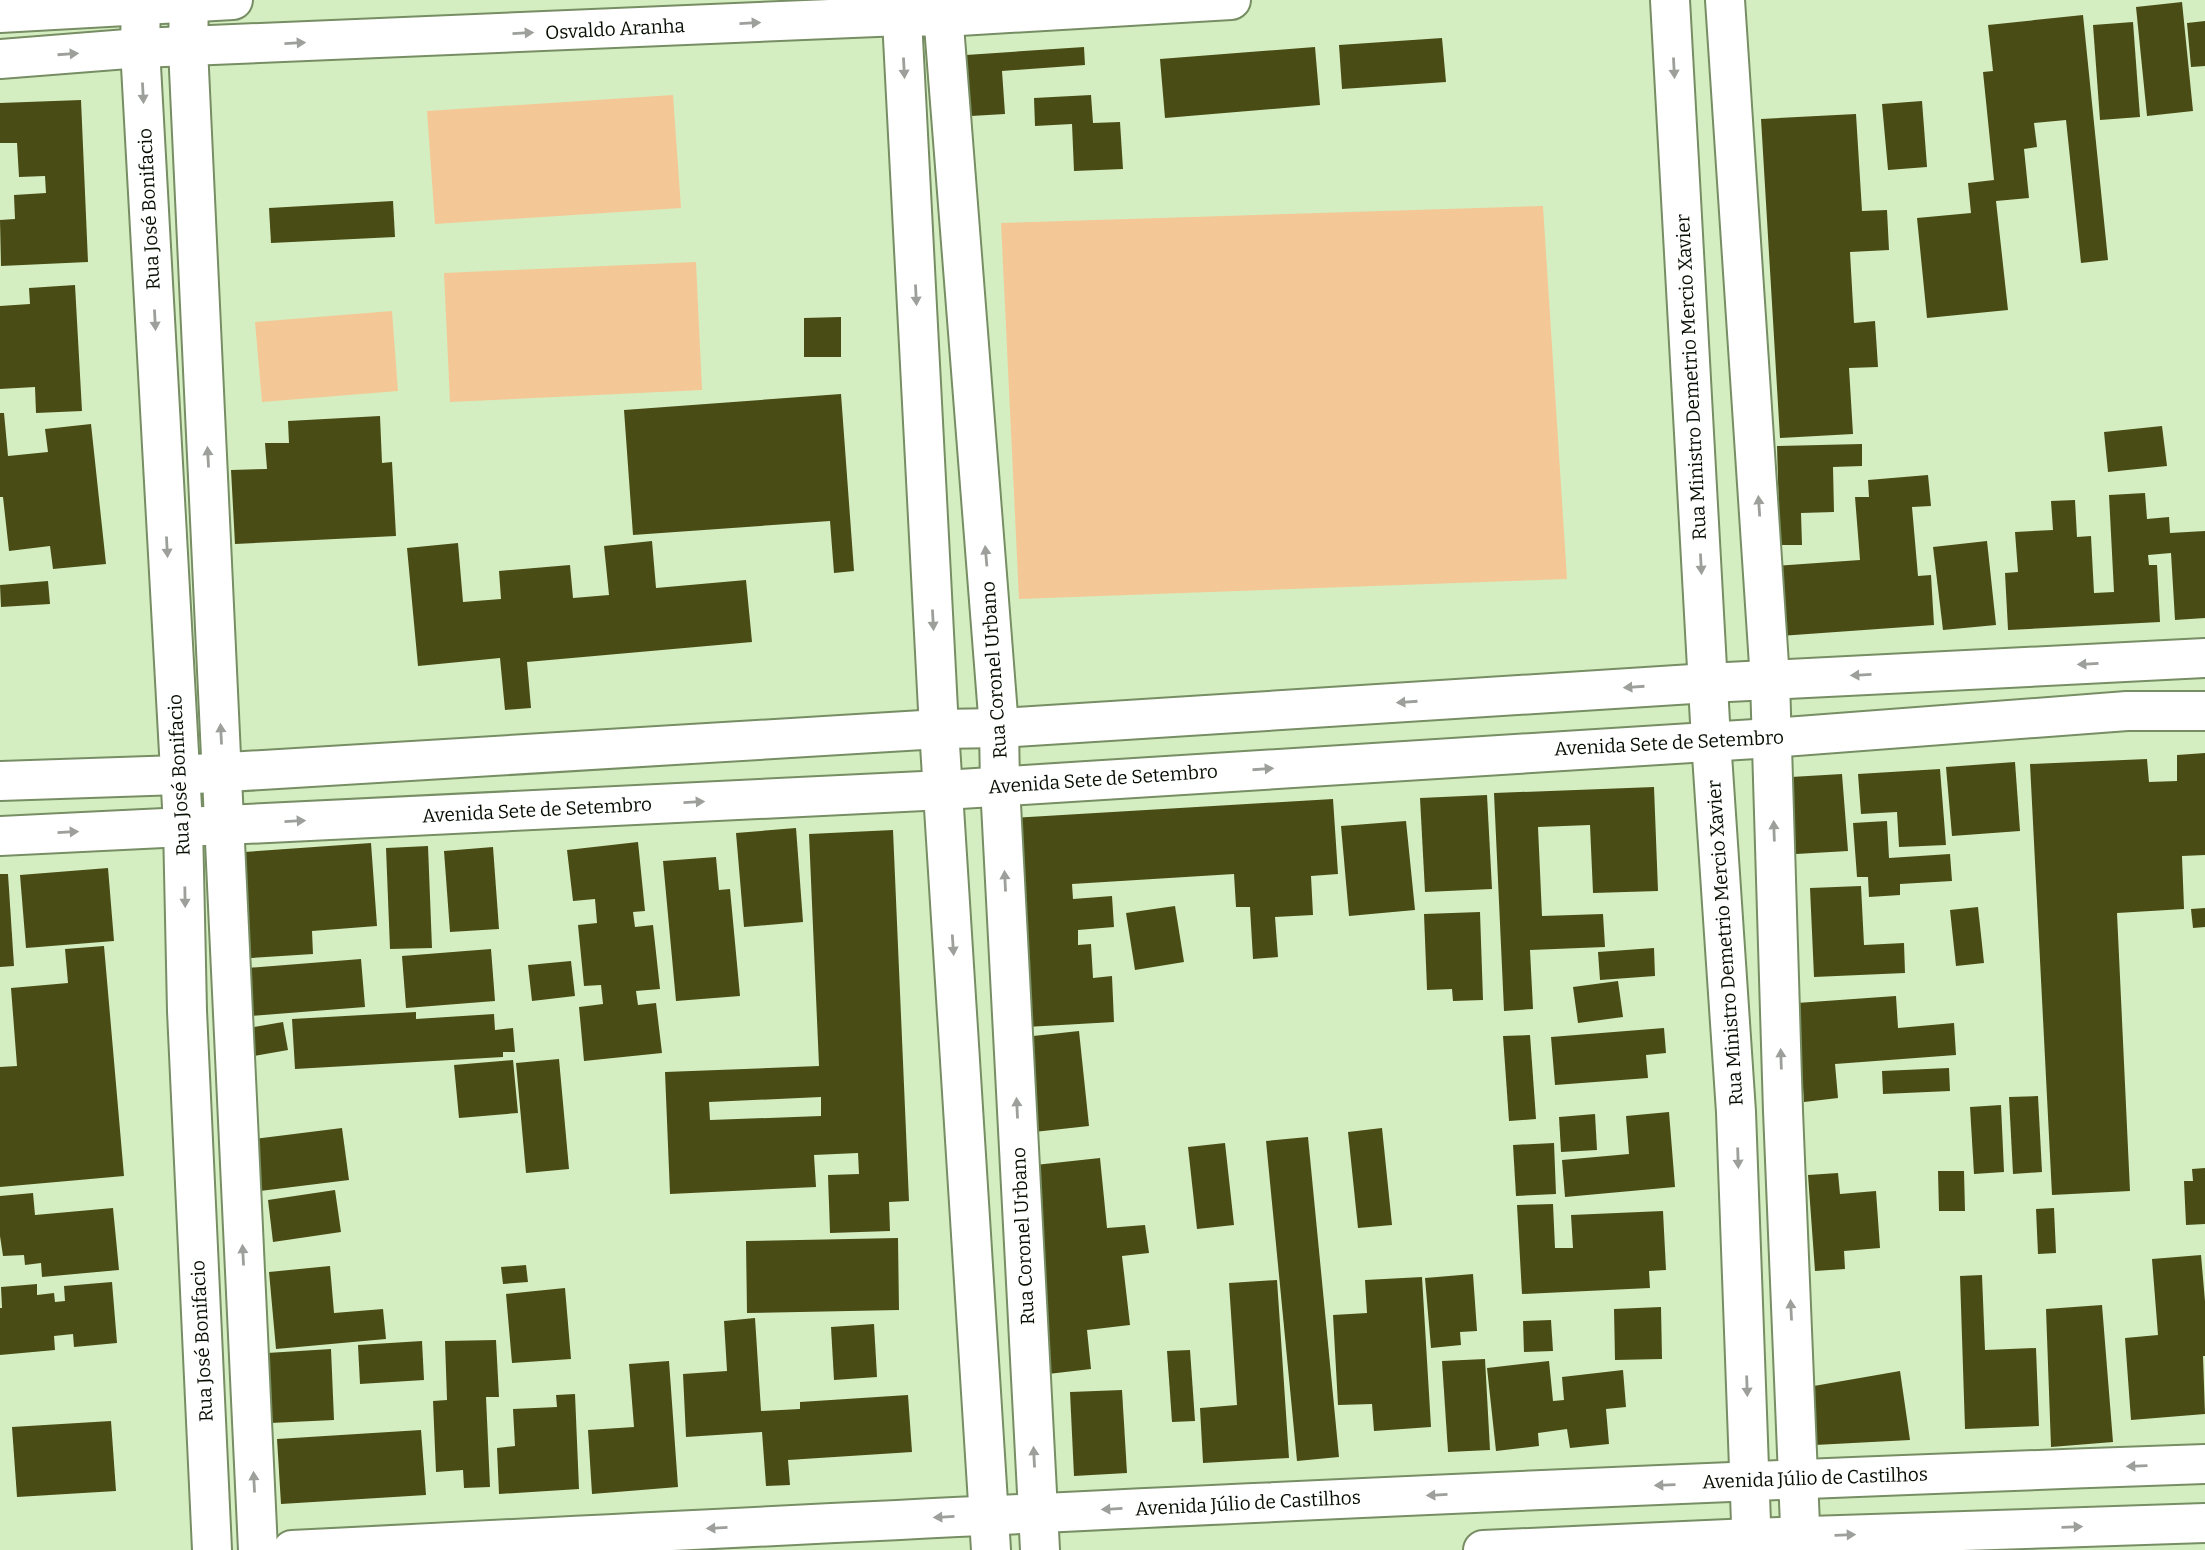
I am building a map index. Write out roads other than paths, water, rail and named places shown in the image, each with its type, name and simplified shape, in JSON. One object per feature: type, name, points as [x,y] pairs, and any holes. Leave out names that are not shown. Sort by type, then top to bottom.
[{"type":"street","points":[[0,13],[141,3],[233,0]]},
{"type":"street","name":"Osvaldo Aranha","points":[[0,59],[140,48],[188,48],[901,8],[1231,0]]},
{"type":"street","name":"Rua Ministro Demetrio Mercio Xavier","points":[[1670,0],[1711,740],[1736,1112],[1752,1544]]},
{"type":"street","points":[[1725,0],[1770,680],[1783,1111],[1801,1543]]},
{"type":"street","points":[[189,1],[188,48],[258,1550]]},
{"type":"street","name":"Rua José Bonifacio","points":[[141,3],[140,48],[183,825],[187,1011],[212,1550]]},
{"type":"street","points":[[901,8],[939,729],[990,1532]]},
{"type":"street","name":"Rua Coronel Urbano","points":[[942,8],[999,728],[1040,1550]]},
{"type":"street","points":[[0,781],[179,775],[939,729],[999,728],[1708,683],[2205,658]]},
{"type":"street","points":[[2126,662],[2127,712]]},
{"type":"street","name":"Avenida Sete de Setembro","points":[[0,836],[944,790],[1771,738],[2127,712],[2205,711]]},
{"type":"street","points":[[187,1011],[232,1013]]},
{"type":"street","points":[[1736,1112],[1783,1111]]},
{"type":"street","points":[[977,1323],[1028,1320]]},
{"type":"street","name":"Avenida Júlio de Castilhos","points":[[292,1550],[990,1532],[1037,1513],[1799,1478],[2205,1464]]},
{"type":"street","points":[[1541,1490],[1542,1547]]},
{"type":"street","points":[[1483,1550],[1801,1543],[2205,1523]]}]
